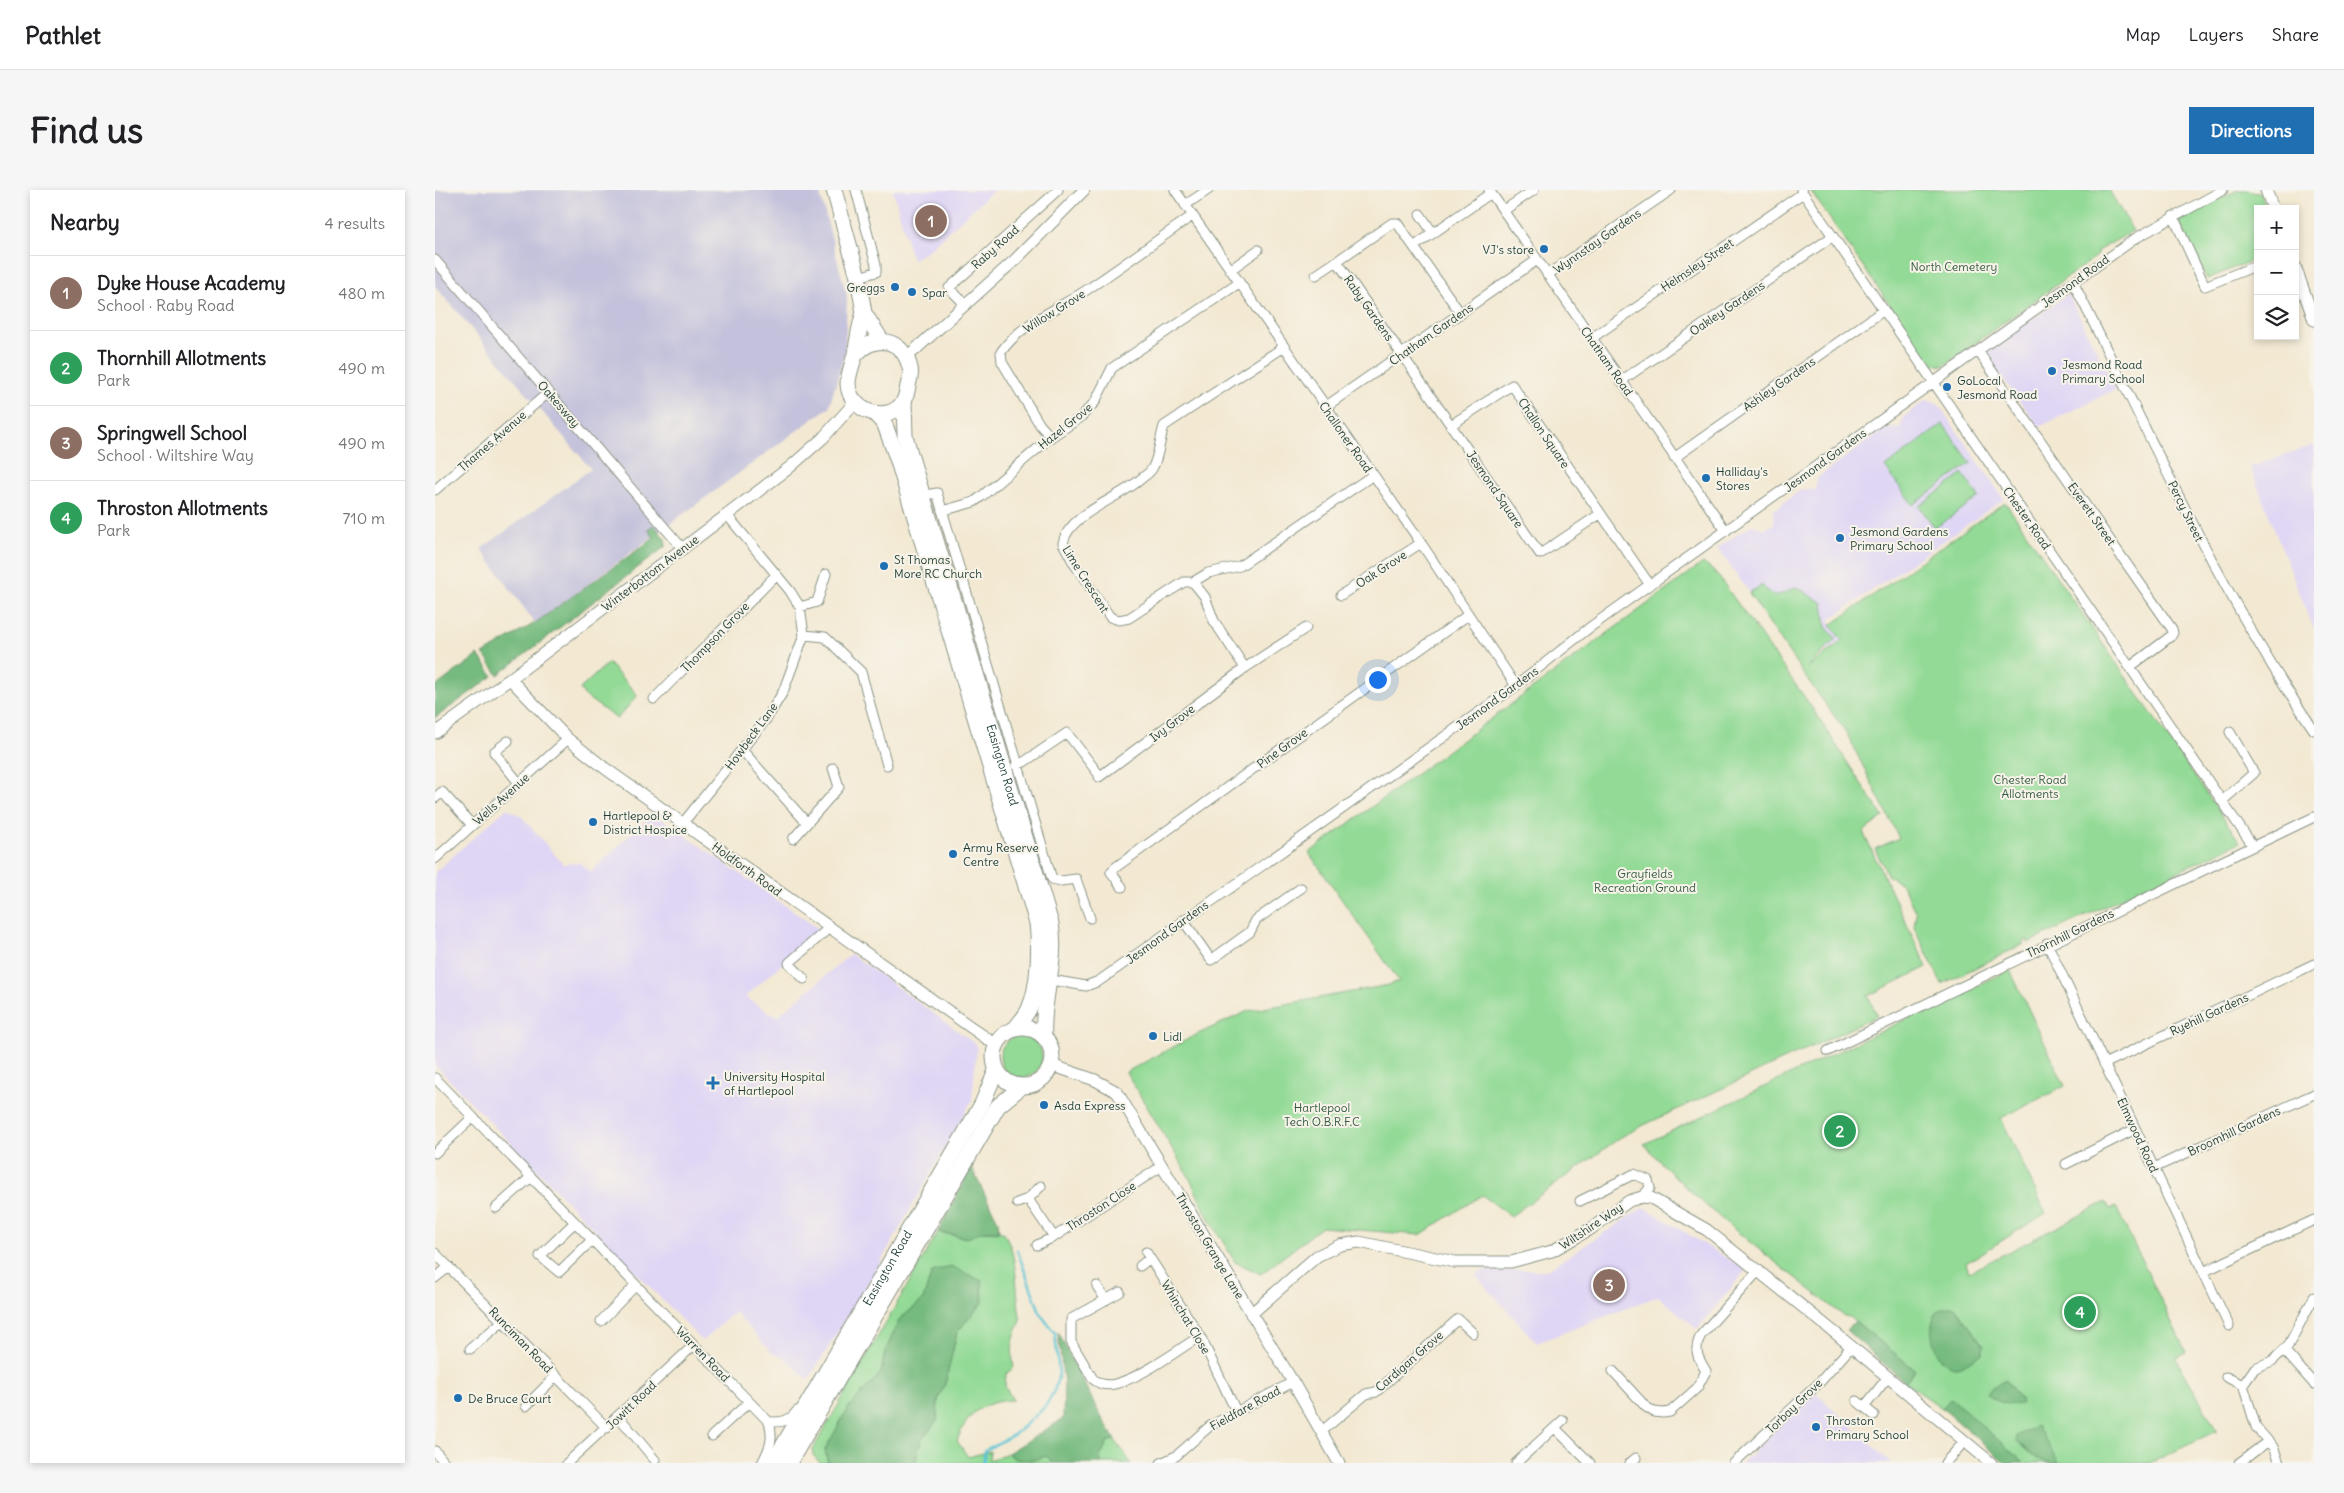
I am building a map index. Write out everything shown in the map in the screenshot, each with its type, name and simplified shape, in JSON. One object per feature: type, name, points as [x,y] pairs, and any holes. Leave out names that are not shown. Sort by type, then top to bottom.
[{"type":"highway","points":[[834,190],[865,313],[882,340],[897,346],[908,356],[911,372],[904,401],[894,410],[884,414],[866,411],[855,402],[848,384],[860,323],[865,313]]},
{"type":"highway","points":[[854,357],[861,348],[882,340]]},
{"type":"highway","name":"Easington Road","points":[[904,401],[905,436],[916,497]]},
{"type":"highway","name":"Easington Road","points":[[789,1463],[999,1106],[1021,1087],[1043,1079],[1051,1065],[1049,1046],[1044,1037],[1043,1018],[1051,980],[1053,936],[1037,878],[1005,793],[916,497],[885,425],[875,414]]},
{"type":"highway","name":"Easington Road","points":[[773,1463],[982,1104],[996,1070],[993,1054],[996,1045],[1000,1038],[1015,1029],[1029,1009],[1038,970],[1037,878]]},
{"type":"highway","points":[[1015,1029],[1030,1029],[1044,1037]]},
{"type":"highway","points":[[996,1070],[1002,1079],[1021,1087]]},
{"type":"street","points":[[856,190],[876,265],[876,272],[857,277]]},
{"type":"street","name":"Raby Road","points":[[966,305],[949,288],[1059,190]]},
{"type":"street","name":"Raby Road","points":[[908,356],[966,305],[1084,190]]},
{"type":"street","name":"Challoner Road","points":[[1175,190],[1421,543],[1516,686]]},
{"type":"street","points":[[1185,205],[1208,190]]},
{"type":"street","points":[[1503,211],[1534,190]]},
{"type":"street","name":"Wynnstay Gardens","points":[[1547,275],[1671,190]]},
{"type":"street","name":"Jesmond Road","points":[[1934,383],[2136,238],[2223,190]]},
{"type":"street","points":[[2266,190],[2272,205]]},
{"type":"street","points":[[1419,243],[1490,192]]},
{"type":"street","name":"Chatham Road","points":[[1490,192],[1726,531]]},
{"type":"street","name":"Chester Road","points":[[1802,192],[2253,846]]},
{"type":"street","name":"Helmsley Street","points":[[1592,338],[1802,192]]},
{"type":"street","points":[[1420,214],[1433,233]]},
{"type":"street","name":"Willow Grove","points":[[1051,437],[1039,425],[1005,369],[1001,352],[1009,340],[1030,324],[1087,290],[1192,216]]},
{"type":"street","points":[[2173,216],[2205,286],[2254,267]]},
{"type":"street","points":[[1337,262],[1392,223],[1397,223],[1461,314]]},
{"type":"street","name":"Oakley Gardens","points":[[1621,380],[1833,236]]},
{"type":"street","points":[[1230,270],[1258,250]]},
{"type":"street","name":"Oakesway","points":[[435,260],[683,549]]},
{"type":"street","name":"Chatham Gardens","points":[[1325,407],[1537,260]]},
{"type":"street","name":"Raby Gardens","points":[[1316,275],[1337,262],[1451,425]]},
{"type":"street","points":[[2299,277],[2314,320]]},
{"type":"street","name":"Percy Street","points":[[2073,282],[2217,572],[2264,656],[2314,730]]},
{"type":"street","name":"Hazel Grove","points":[[942,511],[974,502],[982,496],[1051,437],[1080,418],[1095,402],[1112,368],[1239,283]]},
{"type":"street","name":"Ashley Gardens","points":[[1674,458],[1883,310]]},
{"type":"street","name":"Lime Crescent","points":[[1284,347],[1164,426],[1153,469],[1133,486],[1099,506],[1072,526],[1065,534],[1063,543],[1071,558],[1110,617],[1119,620],[1129,618],[1184,582],[1193,582],[1208,573],[1240,566],[1373,475]]},
{"type":"street","name":"Everett Street","points":[[1978,351],[2172,629],[2173,633],[2171,636],[2130,667]]},
{"type":"street","name":"Jesmond Gardens","points":[[1051,980],[1086,986],[1099,981],[1516,686],[1589,628],[1934,383]]},
{"type":"street","name":"Challon Square","points":[[1451,425],[1512,385],[1651,585]]},
{"type":"street","name":"Thames Avenue","points":[[435,490],[549,392]]},
{"type":"street","name":"Winterbottom Avenue","points":[[435,733],[510,679],[789,468],[823,438],[855,402]]},
{"type":"street","name":"Jesmond Square","points":[[1451,425],[1540,554],[1600,514]]},
{"type":"street","name":"Easington Road","points":[[916,497],[937,493],[1016,764],[1037,878]]},
{"type":"street","name":"Howbeck Lane","points":[[683,822],[767,718],[783,692],[804,635],[800,608],[790,591],[727,515]]},
{"type":"street","name":"Oak Grove","points":[[1341,595],[1421,543]]},
{"type":"street","points":[[800,608],[817,602],[826,574]]},
{"type":"street","name":"Thompson Grove","points":[[654,699],[776,575]]},
{"type":"street","points":[[1193,582],[1205,597],[1214,621],[1245,668]]},
{"type":"street","name":"Pine Grove","points":[[1122,887],[1111,872],[1116,867],[1468,615]]},
{"type":"street","name":"Ivy Grove","points":[[1016,764],[1024,762],[1064,729],[1098,774],[1245,668],[1306,628]]},
{"type":"street","points":[[804,635],[825,637],[861,672],[887,764]]},
{"type":"street","name":"Holdforth Road","points":[[510,679],[568,739],[829,928],[996,1045]]},
{"type":"street","points":[[2222,802],[2254,773],[2230,732]]},
{"type":"street","name":"Wells Avenue","points":[[435,859],[568,739]]},
{"type":"street","points":[[508,741],[494,752],[519,783]]},
{"type":"street","points":[[742,750],[807,823]]},
{"type":"street","points":[[793,839],[839,787],[833,768]]},
{"type":"street","points":[[435,798],[442,792],[472,825]]},
{"type":"street","name":"Thornhill Gardens","points":[[1827,1051],[2314,817]]},
{"type":"street","points":[[1037,878],[1061,881],[1076,879],[1090,918]]},
{"type":"street","points":[[1183,920],[1211,960],[1250,932],[1256,920],[1301,888]]},
{"type":"street","points":[[804,979],[789,963],[829,928]]},
{"type":"street","name":"Elmwood Road","points":[[2047,944],[2229,1326]]},
{"type":"street","name":"Ryehill Gardens","points":[[2104,1064],[2314,964]]},
{"type":"street","name":"Throston Grange Lane","points":[[1051,1065],[1095,1080],[1117,1092],[1293,1382],[1339,1463]]},
{"type":"street","name":"Warren Road","points":[[435,1078],[769,1422]]},
{"type":"street","name":"Broomhill Gardens","points":[[2154,1168],[2314,1094]]},
{"type":"street","points":[[435,1153],[473,1117]]},
{"type":"street","points":[[2066,1164],[2135,1129]]},
{"type":"street","name":"Throston Close","points":[[1028,1198],[1054,1237],[1162,1166]]},
{"type":"street","points":[[1580,1201],[1634,1174],[1648,1180],[1650,1188],[1642,1198]]},
{"type":"street","points":[[496,1208],[531,1176]]},
{"type":"street","points":[[1017,1203],[1028,1198],[1041,1186]]},
{"type":"street","points":[[1642,1198],[1651,1198],[1707,1230],[1759,1270],[1991,1463]]},
{"type":"street","name":"Wiltshire Way","points":[[1251,1314],[1317,1256],[1340,1245],[1359,1242],[1455,1262],[1511,1262],[1552,1251],[1592,1228],[1629,1201],[1642,1198]]},
{"type":"street","points":[[2203,1272],[2314,1220]]},
{"type":"street","points":[[575,1222],[540,1256],[559,1272],[592,1240]]},
{"type":"street","points":[[1037,1245],[1054,1237]]},
{"type":"street","name":"Runciman Road","points":[[435,1253],[607,1428]]},
{"type":"street","name":"Whinchat Close","points":[[1139,1266],[1148,1255],[1200,1336],[1236,1411]]},
{"type":"street","points":[[435,1278],[449,1267]]},
{"type":"street","points":[[1613,1371],[1646,1407],[1654,1412],[1670,1412],[1697,1388],[1707,1371],[1697,1356],[1696,1345],[1701,1335],[1759,1270]]},
{"type":"street","points":[[601,1321],[636,1285]]},
{"type":"street","points":[[1097,1286],[1106,1300]]},
{"type":"street","points":[[1119,1292],[1071,1319],[1071,1342],[1093,1379],[1101,1384],[1115,1384],[1148,1368],[1200,1336]]},
{"type":"street","points":[[2243,1385],[2255,1368],[2272,1361],[2285,1350],[2314,1298]]},
{"type":"street","name":"Cardigan Grove","points":[[1321,1432],[1366,1394],[1376,1392],[1458,1319],[1473,1333]]},
{"type":"street","points":[[470,1349],[503,1321]]},
{"type":"street","name":"Jowitt Road","points":[[567,1463],[607,1428],[694,1345]]},
{"type":"street","name":"Torbay Grove","points":[[1735,1463],[1819,1383],[1851,1346]]},
{"type":"street","points":[[2285,1350],[2314,1384]]},
{"type":"street","points":[[525,1406],[556,1376]]},
{"type":"street","points":[[1865,1406],[1888,1377]]},
{"type":"street","points":[[2226,1377],[2243,1385],[2256,1427],[2273,1447],[2279,1463]]},
{"type":"street","name":"Fieldfare Road","points":[[1161,1463],[1178,1460],[1211,1426],[1293,1382]]},
{"type":"street","points":[[761,1463],[771,1446],[773,1434],[769,1422],[783,1422],[792,1418],[800,1406],[814,1394]]},
{"type":"street","points":[[1857,1400],[1874,1415]]},
{"type":"street","points":[[712,1436],[749,1402]]},
{"type":"street","points":[[619,1416],[655,1460]]},
{"type":"street","points":[[1517,1463],[1563,1420]]},
{"type":"street","points":[[1555,1428],[1589,1463]]},
{"type":"street","points":[[1945,1463],[1965,1441]]},
{"type":"street","points":[[2239,1463],[2267,1442]]},
{"type":"street","points":[[435,1451],[445,1463]]},
{"type":"shaded area","points":[[435,190],[819,190],[847,297],[845,353],[829,407],[535,623],[481,549],[591,469],[435,286]]},
{"type":"shaded area","points":[[893,190],[994,190],[927,251],[912,260]]},
{"type":"shaded area","name":"Jesmond Road Primary School","points":[[2068,294],[2116,389],[2039,427],[1984,353]]},
{"type":"shaded area","name":"Jesmond Gardens Primary School","points":[[1926,400],[1938,404],[2004,499],[1829,620],[1842,640],[1804,667],[1717,548],[1752,525],[1765,529],[1774,524],[1774,510],[1802,489],[1815,490],[1817,478],[1886,428],[1899,429],[1905,416]]},
{"type":"shaded area","points":[[2314,445],[2314,630],[2250,467]]},
{"type":"shaded area","name":"University Hospital of Hartlepool","points":[[507,808],[522,817],[563,864],[580,863],[591,872],[653,813],[820,930],[745,997],[777,1017],[851,954],[977,1045],[972,1100],[875,1272],[808,1380],[785,1358],[773,1354],[735,1312],[702,1341],[435,1065],[435,872]]},
{"type":"shaded area","points":[[1644,1207],[1746,1270],[1697,1329],[1658,1296],[1537,1343],[1475,1275],[1484,1270],[1547,1270]]},
{"type":"shaded area","name":"Throston Primary School","points":[[1815,1392],[1891,1463],[1742,1463]]},
{"type":"green space","name":"North Cemetery","points":[[1810,190],[2109,190],[2133,231],[2097,251],[2097,256],[1943,366],[1930,363]]},
{"type":"green space","points":[[2238,190],[2249,190],[2261,194],[2265,205],[2254,205],[2254,260],[2207,279],[2178,219]]},
{"type":"green space","points":[[1943,424],[1971,463],[1913,505],[1885,467]]},
{"type":"green space","points":[[1963,474],[1979,497],[1935,528],[1919,506]]},
{"type":"green space","name":"Chester Road Allotments","points":[[2005,502],[2240,842],[2028,943],[2027,940],[2023,942],[2024,944],[1942,984],[1914,927],[1916,913],[1902,884],[1888,876],[1875,849],[1899,838],[1846,732],[1802,672],[1749,593],[1762,585],[1774,595],[1796,587],[1823,603],[1826,627],[1836,639],[1807,668],[1842,641],[1831,625]]},
{"type":"green space","points":[[654,525],[665,539],[666,546],[498,675],[483,654],[535,623],[654,538],[648,529]]},
{"type":"green space","name":"Grayfields Recreation Ground","points":[[1703,563],[1716,573],[1808,702],[1883,817],[1863,832],[1927,967],[1868,996],[1877,1016],[1621,1137],[1511,1216],[1482,1195],[1420,1235],[1322,1227],[1261,1274],[1235,1262],[1208,1217],[1188,1175],[1126,1072],[1198,1034],[1248,1011],[1389,985],[1399,981],[1309,853]]},
{"type":"green space","points":[[478,655],[493,676],[435,718],[435,687]]},
{"type":"green space","points":[[608,663],[637,696],[617,719],[585,696],[580,689]]},
{"type":"green space","points":[[2010,970],[2065,1086],[2001,1118],[2046,1213],[1966,1263],[1969,1272],[2106,1202],[2110,1209],[2116,1207],[2186,1352],[2176,1358],[2217,1431],[2150,1463],[2024,1463],[1951,1399],[1942,1408],[1905,1382],[1915,1370],[1850,1317],[1844,1316],[1732,1228],[1686,1188],[1644,1144]]},
{"type":"green space","points":[[1025,1036],[1033,1039],[1039,1045],[1042,1057],[1039,1069],[1033,1075],[1017,1078],[1009,1075],[1003,1069],[1000,1053],[1003,1045],[1009,1039]]},
{"type":"green space","points":[[971,1167],[998,1221],[999,1231],[982,1231],[968,1238],[938,1232]]},
{"type":"green space","points":[[982,1231],[1003,1232],[1012,1251],[1021,1321],[1013,1343],[1014,1367],[1006,1374],[1005,1387],[1013,1400],[993,1403],[977,1410],[966,1423],[957,1441],[968,1457],[990,1451],[989,1460],[1008,1453],[1015,1459],[1034,1460],[1047,1456],[1052,1463],[915,1463],[921,1440],[937,1420],[938,1399],[945,1384],[957,1332],[983,1302],[932,1272],[923,1300],[900,1319],[885,1352],[881,1373],[848,1408],[825,1450],[828,1463],[820,1463],[813,1455],[813,1449],[938,1232],[967,1238]]},
{"type":"green space","points":[[951,1266],[982,1281],[983,1302],[957,1332],[945,1384],[938,1399],[937,1421],[921,1440],[915,1463],[828,1463],[825,1450],[848,1408],[881,1373],[885,1352],[900,1319],[923,1300],[932,1272]]},
{"type":"green space","points":[[1955,1307],[1984,1346],[1982,1354],[1959,1367],[1946,1363],[1939,1356],[1934,1346],[1932,1334],[1932,1323],[1936,1314],[1943,1308]]},
{"type":"green space","points":[[1855,1321],[1915,1370],[1905,1382],[1846,1330]]},
{"type":"green space","points":[[1058,1332],[1099,1413],[1115,1440],[1108,1441],[1100,1457],[1101,1463],[1052,1463],[1047,1456],[1034,1460],[1015,1459],[1008,1453],[1063,1419],[1064,1383]]},
{"type":"green space","points":[[2006,1380],[2020,1399],[2021,1404],[2003,1403],[1987,1394],[1992,1387]]},
{"type":"green space","points":[[1951,1398],[2024,1463],[2006,1463],[1942,1408]]},
{"type":"green space","points":[[2037,1426],[2059,1463],[2040,1460],[2017,1441],[2017,1436]]},
{"type":"green space","points":[[1115,1440],[1131,1463],[1101,1463],[1100,1457],[1108,1441]]},
{"type":"waterway","points":[[983,1463],[985,1450],[1015,1434],[1045,1407],[1054,1391],[1059,1374],[1055,1333],[1041,1315],[1017,1250]]},
{"type":"place","name":"Dyke House Academy","points":[[931,221]]},
{"type":"place","name":"VJ's store","points":[[1544,249]]},
{"type":"place","name":"Greggs","points":[[895,287]]},
{"type":"place","name":"Spar","points":[[912,292]]},
{"type":"place","name":"Jesmond Road Primary School","points":[[2052,371]]},
{"type":"place","name":"GoLocal Jesmond Road","points":[[1947,387]]},
{"type":"place","name":"Halliday's Stores","points":[[1706,478]]},
{"type":"place","name":"Jesmond Gardens Primary School","points":[[1840,538]]},
{"type":"place","name":"St Thomas More RC Church","points":[[884,566]]},
{"type":"place","name":"Hartlepool & District Hospice","points":[[593,822]]},
{"type":"place","name":"Army Reserve Centre","points":[[953,854]]},
{"type":"place","name":"Lidl","points":[[1153,1036]]},
{"type":"place","name":"University Hospital of Hartlepool","points":[[713,1083]]},
{"type":"place","name":"Asda Express","points":[[1044,1105]]},
{"type":"place","name":"Thornhill Allotments","points":[[1840,1131]]},
{"type":"place","name":"Springwell School","points":[[1609,1285]]},
{"type":"place","name":"Throston Allotments","points":[[2080,1312]]},
{"type":"place","name":"De Bruce Court","points":[[458,1398]]},
{"type":"place","name":"Throston Primary School","points":[[1816,1427]]},
{"type":"park label","name":"Hartlepool Tech O.B.R.F.C","points":[[1322,1114]]}]
